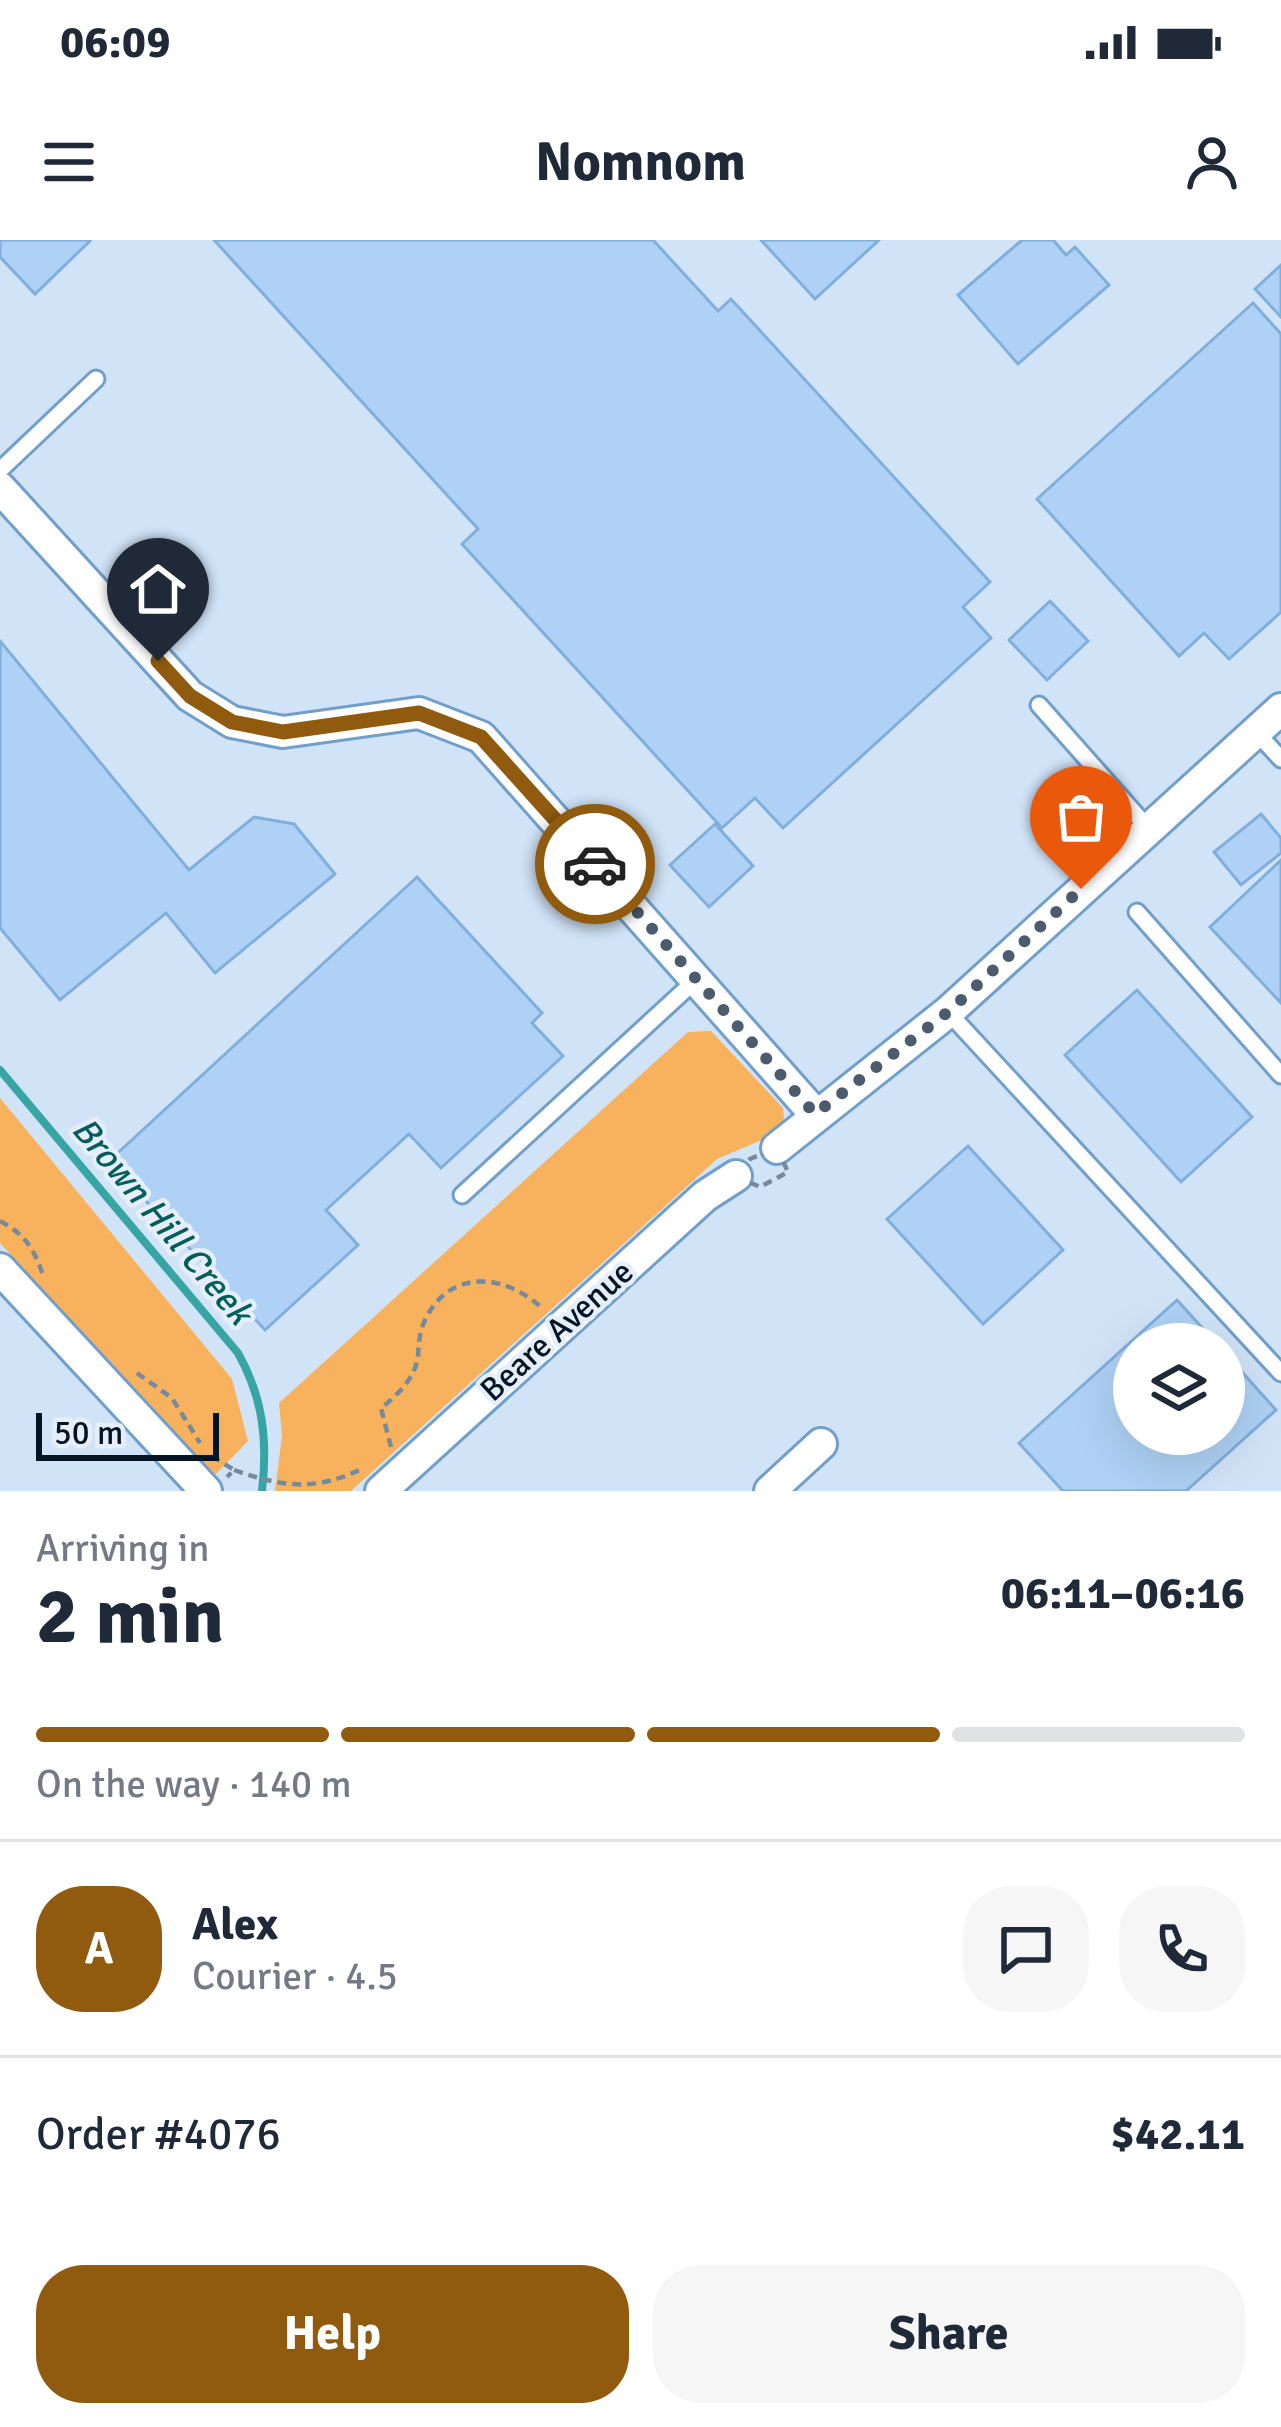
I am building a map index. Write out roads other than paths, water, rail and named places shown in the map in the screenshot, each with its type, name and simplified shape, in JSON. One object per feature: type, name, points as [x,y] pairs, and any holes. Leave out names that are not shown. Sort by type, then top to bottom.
[{"type":"street","points":[[0,488],[190,696],[232,722],[283,732],[419,713],[481,737],[815,1114]]},
{"type":"street","points":[[777,1148],[948,1012],[1281,709]]},
{"type":"street","name":"Beare Avenue","points":[[381,1491],[705,1196],[736,1176]]},
{"type":"street","points":[[0,1269],[206,1491]]},
{"type":"street","points":[[770,1491],[821,1444]]},
{"type":"lane","points":[[0,470],[97,379]]},
{"type":"lane","points":[[1039,705],[1147,827]]},
{"type":"lane","points":[[1256,732],[1281,759]]},
{"type":"lane","points":[[1137,912],[1281,1075]]},
{"type":"lane","points":[[462,1195],[698,978]]},
{"type":"lane","points":[[948,1012],[1281,1372]]},
{"type":"waterway","name":"Brown Hill Creek","points":[[0,1070],[238,1353],[262,1420],[262,1491]]}]
